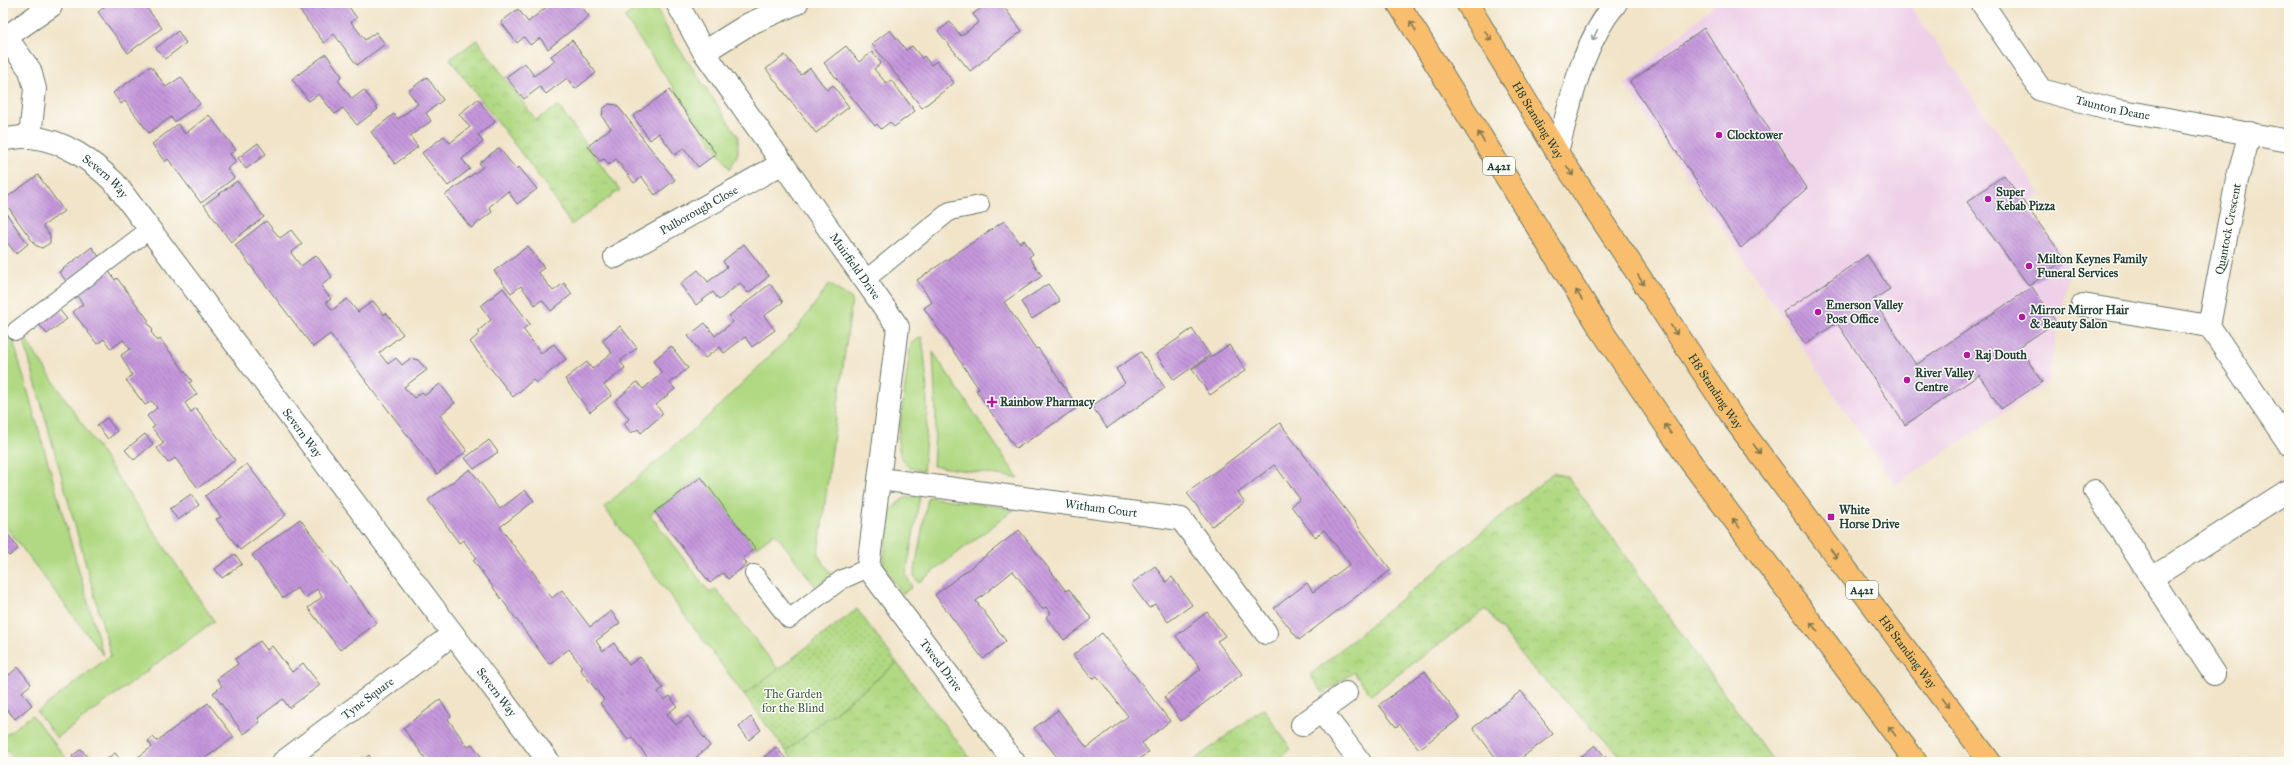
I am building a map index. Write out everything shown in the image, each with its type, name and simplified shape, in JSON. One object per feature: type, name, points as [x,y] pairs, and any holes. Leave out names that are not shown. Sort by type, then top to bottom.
[{"type":"highway","name":"A421","points":[[1398,3],[1600,328],[1690,461],[1916,762]]},
{"type":"highway","name":"H8 Standing Way","points":[[1467,3],[1557,152],[1652,298],[1733,418],[1990,762]]},
{"type":"street","name":"Muirfield Drive","points":[[677,3],[704,52],[898,327],[868,568]]},
{"type":"street","points":[[704,52],[749,24],[797,3]]},
{"type":"street","points":[[1557,152],[1581,67],[1602,20],[1616,3]]},
{"type":"street","name":"Taunton Deane","points":[[1982,3],[2041,90],[2112,109],[2289,141]]},
{"type":"street","points":[[30,137],[35,89],[30,70],[5,35],[51,6]]},
{"type":"street","name":"Quantock Crescent","points":[[2209,326],[2237,180],[2250,133]]},
{"type":"street","name":"Severn Way","points":[[3,139],[30,137],[61,144],[91,160],[115,183],[549,762]]},
{"type":"street","name":"Pulborough Close","points":[[615,257],[783,163]]},
{"type":"street","points":[[2083,305],[2209,326],[2289,444]]},
{"type":"street","name":"Witham Court","points":[[880,479],[1181,519],[1266,633]]},
{"type":"street","points":[[2152,578],[2289,490]]},
{"type":"street","points":[[2095,491],[2214,674]]},
{"type":"street","name":"Tweed Drive","points":[[868,568],[1014,762]]},
{"type":"street","name":"Tyne Square","points":[[283,762],[453,634]]},
{"type":"street","points":[[1302,725],[1346,693]]},
{"type":"street","points":[[1321,711],[1360,762]]},
{"type":"lane","points":[[865,280],[950,211],[980,205]]},
{"type":"lane","points":[[16,331],[149,230]]},
{"type":"lane","points":[[754,574],[789,619],[841,580],[868,568]]},
{"type":"shaded area","points":[[1716,3],[1908,3],[2041,194],[2023,208],[2070,269],[2047,384],[1895,485],[1625,84]]},
{"type":"green space","points":[[635,3],[654,3],[670,35],[738,136],[738,153],[730,169],[624,17],[638,7]]},
{"type":"green space","points":[[477,40],[536,120],[558,106],[620,190],[571,225],[546,186],[450,59]]},
{"type":"green space","points":[[829,284],[852,299],[818,555],[832,575],[816,587],[775,533],[755,548],[701,477],[650,515],[710,593],[716,589],[778,669],[744,695],[604,507],[711,414],[797,329]]},
{"type":"green space","points":[[9,326],[103,655],[3,523],[3,331]]},
{"type":"green space","points":[[22,334],[214,621],[57,738],[37,712],[111,655]]},
{"type":"green space","points":[[922,337],[926,372],[927,404],[923,472],[906,465],[903,462],[898,439],[911,343]]},
{"type":"green space","points":[[933,352],[1018,478],[933,466],[936,416]]},
{"type":"green space","points":[[1553,473],[1568,477],[1774,762],[1627,762],[1530,666],[1486,609],[1371,695],[1354,672],[1323,693],[1310,675]]},
{"type":"green space","points":[[920,496],[906,575],[912,587],[903,594],[883,565],[890,510],[904,498]]},
{"type":"green space","points":[[928,497],[1015,509],[918,583],[914,575]]},
{"type":"green space","name":"The Garden for the Blind","points":[[857,609],[897,663],[786,751],[744,695]]},
{"type":"green space","points":[[897,663],[973,762],[795,762],[786,751]]},
{"type":"green space","points":[[1263,708],[1291,749],[1273,762],[1192,762]]},
{"type":"green space","points":[[32,715],[69,762],[16,762],[3,745],[3,737]]},
{"type":"building","points":[[109,3],[143,3],[162,28],[128,53],[98,12]]},
{"type":"building","points":[[305,3],[318,3],[322,8],[329,3],[346,3],[357,18],[351,22],[365,40],[376,32],[385,44],[357,65],[334,34],[324,43],[298,8]]},
{"type":"building","points":[[547,3],[579,3],[589,16],[548,49],[540,38],[530,45],[524,37],[517,43],[501,22],[518,9],[528,22],[549,5]]},
{"type":"building","points":[[988,3],[1001,3],[1022,31],[970,71],[938,31],[950,22],[961,36],[979,22],[973,14]]},
{"type":"building","name":"Clocktower","points":[[1704,28],[1807,188],[1741,248],[1630,82]]},
{"type":"building","points":[[890,30],[906,50],[912,46],[922,58],[924,56],[931,65],[937,61],[954,83],[922,108],[872,44]]},
{"type":"building","points":[[178,31],[186,43],[165,59],[156,48]]},
{"type":"building","points":[[572,40],[596,73],[575,89],[567,78],[546,94],[540,87],[524,99],[506,77],[525,63],[534,76],[555,61],[551,56]]},
{"type":"building","points":[[846,46],[859,62],[872,52],[881,63],[874,69],[886,83],[891,80],[915,111],[894,127],[890,122],[881,129],[877,124],[875,126],[824,63]]},
{"type":"building","points":[[326,54],[342,76],[338,80],[352,99],[364,90],[378,109],[357,125],[343,108],[335,114],[319,94],[309,101],[292,79]]},
{"type":"building","points":[[785,55],[801,75],[810,68],[827,90],[833,85],[849,107],[816,133],[766,69]]},
{"type":"building","points":[[151,66],[166,87],[181,77],[200,104],[174,122],[171,117],[149,133],[125,101],[121,104],[113,93]]},
{"type":"building","points":[[427,77],[443,100],[426,113],[431,121],[410,136],[418,147],[395,164],[371,132],[394,114],[398,119],[418,104],[408,91]]},
{"type":"building","points":[[669,90],[716,154],[698,167],[684,148],[675,155],[659,133],[650,140],[633,116]]},
{"type":"building","points":[[478,99],[495,122],[478,135],[483,142],[462,159],[470,169],[448,186],[422,153],[444,136],[450,143],[470,127],[459,114]]},
{"type":"building","points":[[609,104],[617,105],[675,180],[655,195],[642,177],[634,183],[616,159],[609,165],[604,159],[600,161],[588,146],[611,128],[602,117],[603,109]]},
{"type":"building","points":[[209,115],[236,150],[230,154],[236,162],[227,169],[234,178],[201,203],[168,159],[165,162],[152,144],[178,124],[185,134]]},
{"type":"building","points":[[258,143],[266,154],[246,169],[238,158]]},
{"type":"building","points":[[499,148],[516,169],[519,167],[537,189],[517,204],[508,191],[489,207],[492,212],[471,228],[445,195],[483,167],[479,163]]},
{"type":"building","points":[[38,175],[64,211],[43,226],[50,235],[50,243],[42,248],[35,245],[3,200]]},
{"type":"building","points":[[2004,175],[2065,259],[2029,286],[1967,202]]},
{"type":"building","points":[[237,181],[264,217],[231,242],[204,205]]},
{"type":"building","points":[[3,209],[28,244],[16,254],[6,241],[3,244]]},
{"type":"building","points":[[266,221],[280,238],[291,230],[302,244],[291,253],[301,266],[316,255],[332,277],[321,286],[331,299],[326,302],[332,310],[347,299],[358,312],[373,301],[384,315],[386,313],[403,334],[379,353],[388,364],[396,358],[402,365],[411,358],[418,360],[427,370],[404,387],[414,398],[422,392],[425,395],[440,384],[455,403],[440,415],[467,451],[437,474],[330,334],[313,347],[235,245]]},
{"type":"building","points":[[1004,221],[1020,243],[1024,240],[1033,254],[1029,257],[1042,276],[1004,302],[1036,349],[1038,348],[1078,407],[1016,449],[976,390],[979,389],[924,308],[932,302],[917,280]]},
{"type":"building","points":[[744,244],[769,276],[748,293],[740,283],[719,300],[713,292],[696,305],[680,284],[698,270],[708,282],[727,267],[723,261]]},
{"type":"building","points":[[528,246],[544,268],[538,272],[553,291],[564,283],[572,294],[551,311],[542,300],[535,305],[521,286],[511,293],[494,271]]},
{"type":"building","points":[[92,247],[100,258],[67,282],[59,272]]},
{"type":"building","points":[[1867,255],[1890,289],[1873,300],[1916,365],[2032,287],[2056,322],[2019,347],[2042,382],[2001,409],[1979,375],[1905,425],[1837,323],[1805,344],[1783,312]]},
{"type":"building","points":[[108,270],[115,280],[117,278],[149,321],[147,322],[153,330],[151,332],[158,341],[160,339],[192,381],[189,383],[197,394],[185,403],[191,412],[196,408],[235,460],[198,488],[175,458],[168,463],[157,448],[164,443],[152,428],[155,426],[147,416],[157,408],[152,401],[145,405],[126,380],[132,375],[121,355],[130,349],[123,340],[111,349],[104,339],[97,344],[73,312],[83,304],[76,295]]},
{"type":"building","points":[[770,284],[783,302],[764,316],[775,330],[752,347],[745,337],[724,353],[720,347],[705,358],[688,336],[705,323],[715,336],[733,322],[729,316]]},
{"type":"building","points":[[1048,284],[1060,301],[1032,319],[1021,302]]},
{"type":"building","points":[[503,288],[530,324],[523,329],[541,353],[554,344],[566,359],[536,383],[533,380],[513,397],[470,342],[480,333],[478,331],[491,320],[481,306]]},
{"type":"building","points":[[58,308],[67,319],[47,334],[38,323]]},
{"type":"building","points":[[620,326],[637,348],[620,361],[625,368],[604,385],[612,395],[590,412],[565,379],[587,362],[592,369],[612,353],[602,340]]},
{"type":"building","points":[[1192,329],[1210,355],[1174,380],[1156,354]]},
{"type":"building","points":[[1229,345],[1246,370],[1210,395],[1192,369]]},
{"type":"building","points":[[671,346],[688,368],[670,383],[675,389],[656,405],[663,414],[641,433],[638,429],[631,433],[624,424],[629,419],[615,401],[637,382],[643,389],[662,373],[653,361]]},
{"type":"building","points":[[1141,352],[1165,388],[1107,428],[1092,406],[1125,383],[1116,369]]},
{"type":"building","points":[[107,418],[117,431],[108,439],[97,425]]},
{"type":"building","points":[[1280,423],[1391,570],[1299,640],[1274,608],[1307,583],[1313,592],[1350,564],[1324,530],[1315,537],[1291,506],[1300,499],[1277,468],[1274,465],[1238,493],[1245,502],[1212,526],[1187,493]]},
{"type":"building","points":[[145,434],[153,444],[134,460],[125,450]]},
{"type":"building","points":[[489,440],[498,452],[474,469],[465,458]]},
{"type":"building","points":[[247,464],[286,515],[240,550],[216,519],[221,517],[205,496]]},
{"type":"building","points":[[470,469],[500,509],[525,490],[534,501],[500,527],[552,598],[562,590],[590,627],[611,611],[620,623],[596,641],[603,651],[614,643],[629,665],[640,657],[663,688],[658,692],[664,700],[670,696],[677,706],[667,714],[676,725],[688,716],[710,746],[696,757],[700,762],[651,762],[632,737],[628,740],[600,703],[604,700],[580,669],[582,667],[569,649],[549,664],[473,560],[476,557],[463,540],[459,543],[428,500]]},
{"type":"building","points":[[701,477],[755,548],[743,558],[747,564],[728,579],[723,573],[710,583],[655,512]]},
{"type":"building","points":[[191,494],[199,505],[178,520],[170,509]]},
{"type":"building","points":[[300,519],[377,623],[340,650],[308,608],[322,597],[317,589],[305,598],[297,588],[283,598],[252,555]]},
{"type":"building","points":[[1019,530],[1066,591],[1069,589],[1092,619],[1064,640],[1046,617],[1051,613],[1046,607],[1042,609],[1013,571],[976,601],[1006,641],[983,659],[935,595]]},
{"type":"building","points":[[8,534],[18,549],[9,556],[3,548],[3,538]]},
{"type":"building","points":[[235,554],[242,564],[222,578],[215,569]]},
{"type":"building","points":[[1155,566],[1166,582],[1172,577],[1192,605],[1168,622],[1155,604],[1149,608],[1131,584]]},
{"type":"building","points":[[1207,612],[1225,636],[1217,641],[1242,674],[1181,721],[1164,697],[1201,669],[1176,636]]},
{"type":"building","points":[[1102,633],[1170,721],[1142,743],[1149,752],[1135,762],[1061,762],[1034,728],[1058,710],[1087,748],[1128,716],[1097,676],[1092,679],[1073,655]]},
{"type":"building","points":[[260,641],[267,650],[272,646],[292,672],[303,663],[320,685],[289,708],[283,699],[258,718],[260,722],[244,734],[213,693],[222,686],[217,679],[238,664],[235,659]]},
{"type":"building","points":[[18,667],[31,684],[22,692],[32,705],[15,719],[6,708],[3,710],[3,671],[5,670],[9,675]]},
{"type":"building","points":[[1425,671],[1460,718],[1419,749],[1400,724],[1396,727],[1379,705]]},
{"type":"building","points":[[1521,691],[1553,734],[1516,762],[1499,762],[1473,728]]},
{"type":"building","points":[[440,700],[451,716],[448,719],[468,747],[472,744],[484,760],[481,762],[428,762],[403,728]]},
{"type":"building","points":[[208,703],[234,737],[200,762],[131,762],[152,747],[148,741],[153,737],[157,741]]},
{"type":"building","points":[[751,717],[761,730],[749,740],[739,727]]},
{"type":"building","points":[[1595,745],[1610,762],[1575,762]]},
{"type":"building","points":[[776,747],[786,759],[783,762],[769,762],[764,757]]},
{"type":"building","points":[[81,749],[91,762],[76,762],[72,756]]},
{"type":"building","points":[[115,753],[122,762],[104,761]]},
{"type":"building","points":[[369,755],[374,762],[360,762]]},
{"type":"place","name":"Clocktower","points":[[1719,135]]},
{"type":"place","name":"Super Kebab Pizza","points":[[1988,199]]},
{"type":"place","name":"Milton Keynes Family Funeral Services","points":[[2029,266]]},
{"type":"place","name":"Emerson Valley Post Office","points":[[1818,312]]},
{"type":"place","name":"Mirror Mirror Hair & Beauty Salon","points":[[2022,317]]},
{"type":"place","name":"Raj Douth","points":[[1967,355]]},
{"type":"place","name":"River Valley Centre","points":[[1907,380]]},
{"type":"place","name":"Rainbow Pharmacy","points":[[992,402]]},
{"type":"place","name":"White Horse Drive","points":[[1831,517]]}]
